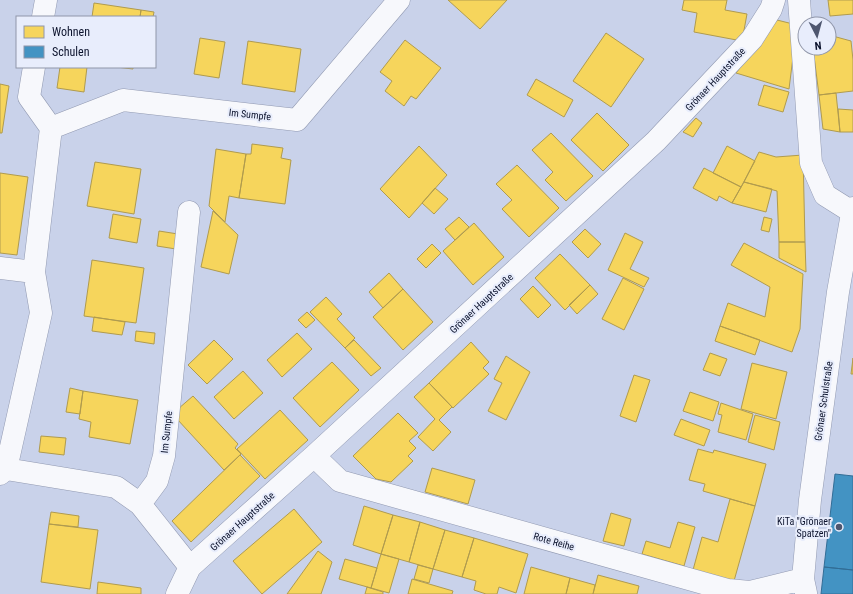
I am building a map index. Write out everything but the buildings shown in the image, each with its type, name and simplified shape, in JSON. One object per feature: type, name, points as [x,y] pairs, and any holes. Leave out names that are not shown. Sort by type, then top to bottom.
[{"type":"street","points":[[43,16],[46,0]]},
{"type":"street","name":"Im Sumpfe","points":[[51,128],[123,100],[297,120],[399,0]]},
{"type":"street","name":"Grönaer Hauptstraße","points":[[177,594],[190,567],[314,456],[656,141],[752,39],[771,9],[774,0]]},
{"type":"street","points":[[799,0],[812,163],[825,194],[853,210]]},
{"type":"street","points":[[34,68],[29,97],[51,128],[34,272],[41,313],[3,471],[116,487],[140,504],[190,567]]},
{"type":"street","name":"Grönaer Schulstraße","points":[[805,587],[812,485],[838,292],[853,210]]},
{"type":"street","name":"Im Sumpfe","points":[[140,504],[157,481],[164,456],[189,212]]},
{"type":"street","points":[[0,268],[34,272]]},
{"type":"street","name":"Rote Reihe","points":[[314,456],[340,481],[728,590],[750,592],[805,587]]},
{"type":"place","name":"KiTa \"Grönaer Spatzen\"","points":[[839,527]]}]
